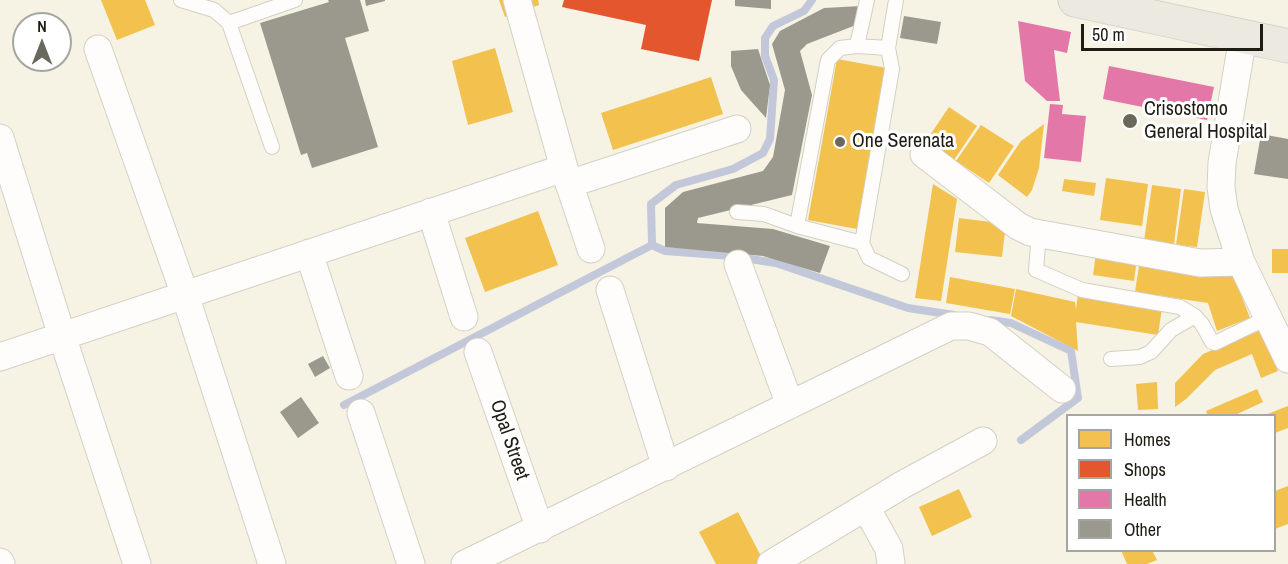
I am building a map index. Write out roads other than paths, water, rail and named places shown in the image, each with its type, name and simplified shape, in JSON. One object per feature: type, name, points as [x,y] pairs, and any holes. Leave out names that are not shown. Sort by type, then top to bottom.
[{"type":"main road","points":[[1075,0],[1288,46]]},
{"type":"street","points":[[516,0],[566,176],[591,249]]},
{"type":"street","points":[[1242,36],[1222,163],[1221,187],[1224,209],[1240,262],[1288,359]]},
{"type":"street","points":[[98,49],[185,295],[272,564]]},
{"type":"street","points":[[0,357],[431,212],[737,129]]},
{"type":"street","points":[[0,138],[137,564]]},
{"type":"street","points":[[924,154],[1017,226],[1039,233],[1200,263],[1240,262]]},
{"type":"street","points":[[431,212],[464,317]]},
{"type":"street","points":[[309,254],[349,376]]},
{"type":"street","points":[[738,264],[790,405]]},
{"type":"street","points":[[610,290],[666,467]]},
{"type":"street","points":[[465,564],[951,326],[969,326],[990,332],[1062,389]]},
{"type":"street","name":"Opal Street","points":[[478,352],[540,529]]},
{"type":"street","points":[[361,413],[411,564]]},
{"type":"street","points":[[771,564],[983,441]]},
{"type":"street","points":[[866,507],[889,549],[891,564]]},
{"type":"lane","points":[[181,0],[214,10],[229,23],[272,147]]},
{"type":"lane","points":[[229,23],[295,0]]},
{"type":"lane","points":[[857,46],[867,0]]},
{"type":"lane","points":[[896,0],[888,48],[892,69],[862,243],[869,258],[902,274]]},
{"type":"lane","points":[[797,226],[828,60],[840,48],[857,46],[888,48]]},
{"type":"lane","points":[[737,212],[764,214],[797,226],[862,243]]},
{"type":"lane","points":[[1039,233],[1036,270],[1082,290],[1180,307],[1195,315],[1210,340],[1215,342],[1269,317]]},
{"type":"lane","points":[[1111,359],[1140,357],[1151,352],[1171,330],[1195,315]]},
{"type":"waterway","points":[[812,0],[804,11],[773,26],[765,38],[765,56],[774,80],[770,139],[763,153],[733,169],[676,185],[651,204],[652,245],[665,251],[731,256],[776,263],[908,308],[954,315]]},
{"type":"waterway","points":[[344,405],[652,245]]},
{"type":"waterway","points":[[990,320],[1011,323],[1071,351],[1078,398],[1021,440]]},
{"type":"place","name":"Crisostomo General Hospital","points":[[1130,121]]},
{"type":"place","name":"One Serenata","points":[[840,142]]}]
